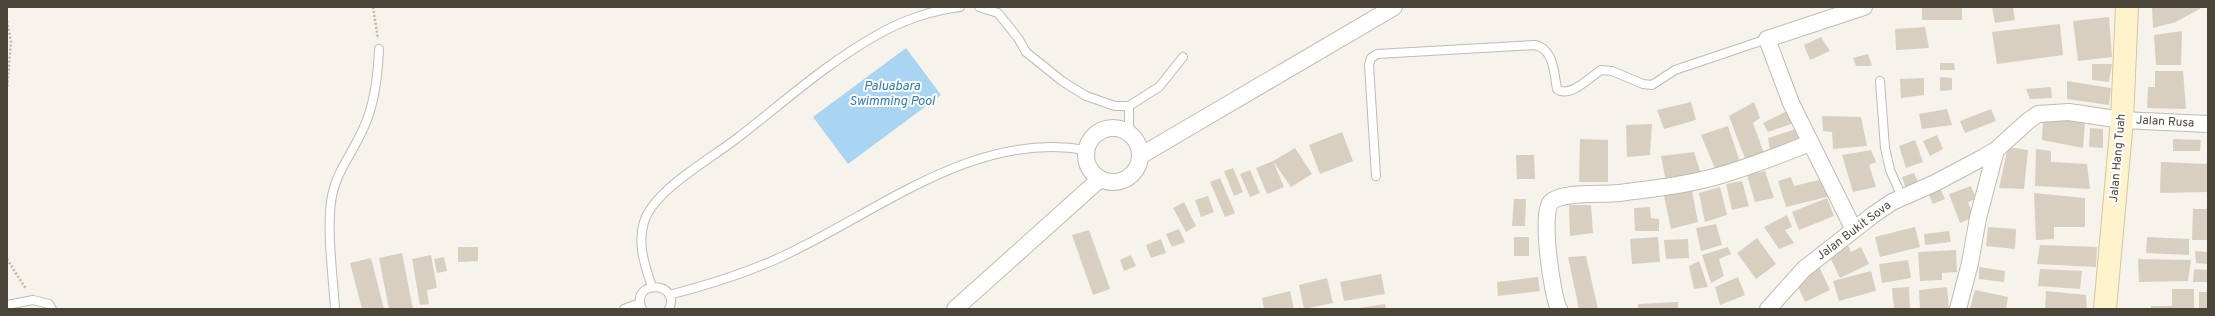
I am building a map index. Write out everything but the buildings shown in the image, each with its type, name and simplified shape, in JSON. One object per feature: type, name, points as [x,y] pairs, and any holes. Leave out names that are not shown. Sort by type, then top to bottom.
[{"type":"street","points":[[1140,156],[1394,7]]},
{"type":"street","points":[[1854,230],[1791,103],[1767,39],[1864,7]]},
{"type":"street","name":"Jalan Hang Tuah","points":[[2105,309],[2122,120],[2127,7]]},
{"type":"street","name":"Jalan Bukit Sova","points":[[1768,309],[1804,269],[1892,202],[1968,167],[1996,150],[2038,114],[2045,112],[2069,112],[2122,120]]},
{"type":"street","name":"Jalan Rusa","points":[[2122,120],[2208,124]]},
{"type":"street","points":[[1116,128],[1129,133],[1136,141],[1140,156],[1138,165],[1129,177],[1115,182],[1100,179],[1092,173],[1087,164],[1086,150],[1090,140],[1101,131],[1116,128]]},
{"type":"street","points":[[1559,309],[1553,294],[1547,225],[1547,208],[1552,201],[1566,196],[1608,194],[1686,183],[1719,176],[1810,144]]},
{"type":"street","points":[[1958,309],[1970,263],[1978,218],[1996,150]]},
{"type":"street","points":[[955,309],[1100,179]]},
{"type":"lane","points":[[652,287],[640,242],[644,221],[654,205],[683,177],[735,140],[846,53],[879,34],[915,18],[960,7]]},
{"type":"lane","points":[[979,7],[998,13],[1018,38],[1026,52],[1062,81],[1086,96],[1115,106],[1129,106],[1159,87],[1183,57]]},
{"type":"lane","points":[[1376,176],[1369,65],[1371,58],[1377,54],[1535,45],[1542,46],[1548,52],[1558,89],[1566,92],[1572,90],[1601,70],[1612,71],[1643,84],[1652,85],[1675,70],[1767,39]]},
{"type":"lane","points":[[335,309],[330,228],[332,197],[338,175],[365,127],[375,91],[380,49]]},
{"type":"lane","points":[[1880,81],[1884,148],[1890,170],[1902,197]]},
{"type":"lane","points":[[1129,106],[1129,133]]},
{"type":"lane","points":[[669,295],[720,282],[781,257],[954,167],[987,155],[1012,149],[1065,146],[1086,150]]},
{"type":"lane","points":[[624,309],[641,306],[644,291],[652,287],[662,288],[669,295],[671,303],[668,309]]},
{"type":"lane","points":[[7,305],[33,300],[49,304],[52,309]]},
{"type":"path","points":[[373,7],[380,49]]},
{"type":"path","points":[[7,21],[11,42],[7,88]]},
{"type":"path","points":[[7,259],[33,300]]},
{"type":"water","name":"Paluabara Swimming Pool","points":[[906,48],[941,95],[848,164],[813,117]]}]
